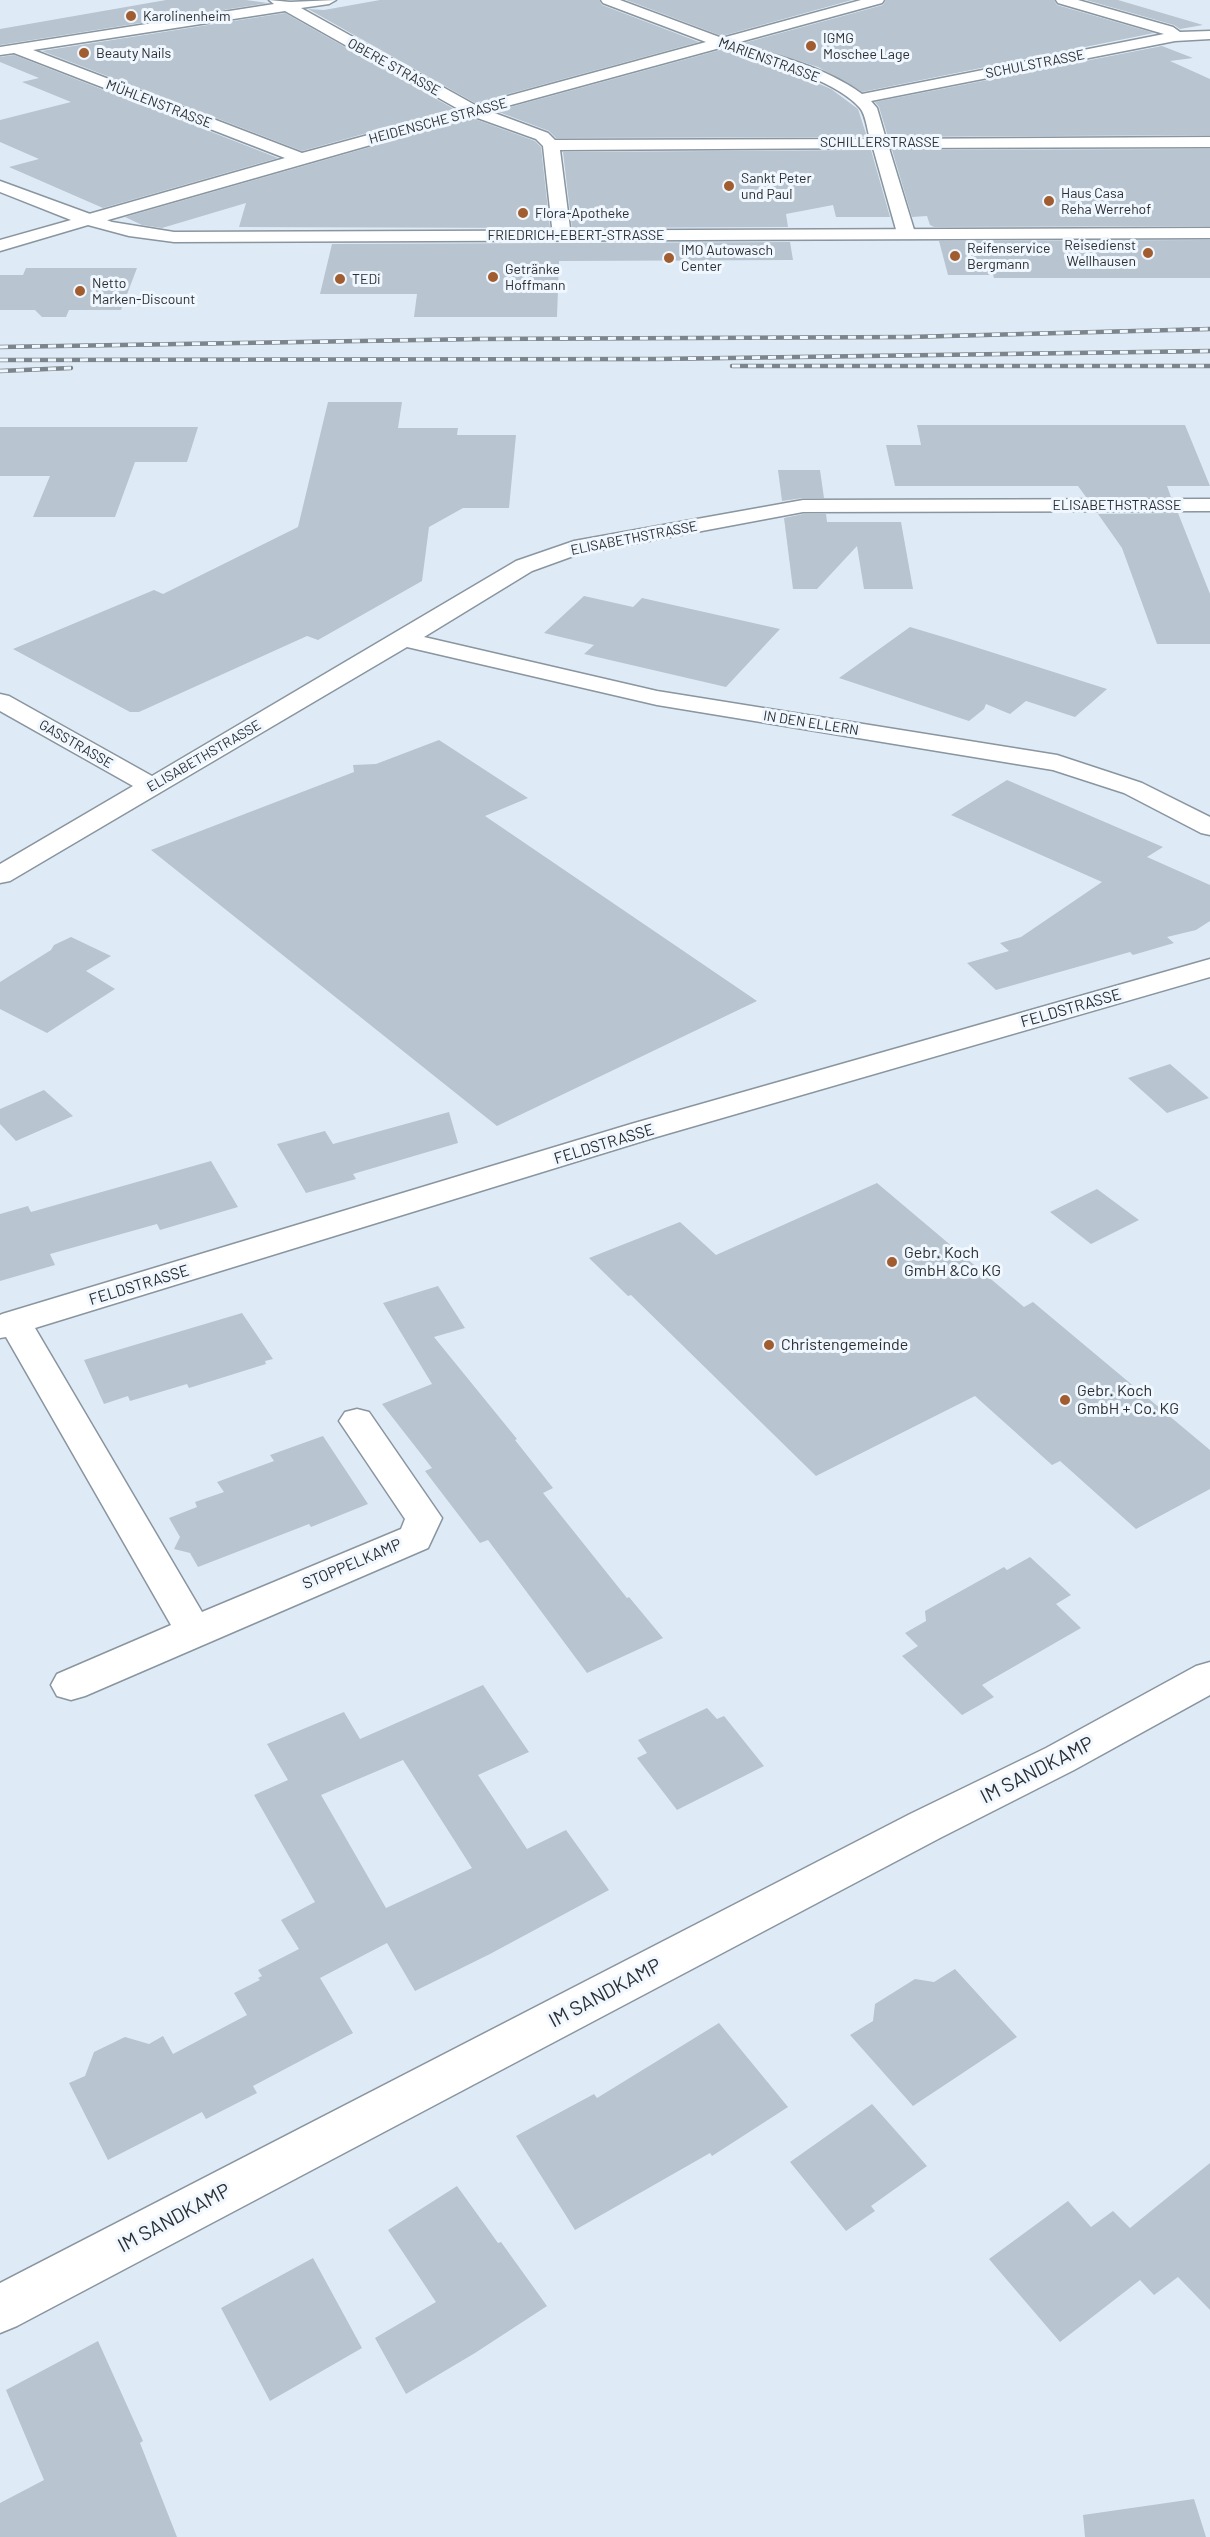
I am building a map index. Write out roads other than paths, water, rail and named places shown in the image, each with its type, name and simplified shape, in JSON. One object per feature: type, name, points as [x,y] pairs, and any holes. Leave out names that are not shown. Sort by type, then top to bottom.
[{"type":"street","points":[[0,51],[281,3],[329,0]]},
{"type":"street","name":"MARIENSTRASSE","points":[[608,0],[722,43],[805,70],[860,99]]},
{"type":"street","name":"HEIDENSCHE STRASSE","points":[[0,246],[301,158],[877,0]]},
{"type":"street","points":[[1063,0],[1168,30],[1210,51]]},
{"type":"street","name":"OBERE STRASSE","points":[[281,3],[474,111],[542,136],[551,145]]},
{"type":"street","name":"SCHULSTRASSE","points":[[860,99],[1177,36],[1210,35]]},
{"type":"street","name":"MÜHLENSTRASSE","points":[[17,49],[301,158]]},
{"type":"street","points":[[860,99],[869,108],[906,233]]},
{"type":"street","name":"SCHILLERSTRASSE","points":[[551,145],[1210,142]]},
{"type":"street","points":[[551,145],[562,236]]},
{"type":"street","name":"FRIEDRICH-EBERT-STRASSE","points":[[0,186],[123,231],[174,237],[1210,233]]},
{"type":"street","name":"ELISABETHSTRASSE","points":[[0,875],[404,639],[524,566],[574,549],[803,506],[1210,505]]},
{"type":"street","name":"IN DEN ELLERN","points":[[404,639],[657,698],[1057,763],[1133,788],[1210,827]]},
{"type":"street","name":"GASSTRASSE","points":[[0,701],[151,786]]},
{"type":"street","name":"FELDSTRASSE","points":[[7,1324],[642,1131],[1210,968]]},
{"type":"street","points":[[7,1324],[194,1631]]},
{"type":"street","name":"STOPPELKAMP","points":[[71,1685],[415,1538],[424,1518],[357,1421]]},
{"type":"street","name":"IM SANDKAMP","points":[[0,2309],[925,1826],[1060,1759],[1210,1677]]},
{"type":"railway","points":[[0,347],[479,339],[909,337],[1210,329]]},
{"type":"railway","points":[[0,360],[659,359],[1210,351]]},
{"type":"railway","points":[[732,366],[1210,366]]},
{"type":"railway","points":[[0,371],[71,368]]},
{"type":"place","name":"Karolinenheim","points":[[131,16]]},
{"type":"place","name":"IGMG Moschee Lage","points":[[811,46]]},
{"type":"place","name":"Beauty Nails","points":[[84,53]]},
{"type":"place","name":"Sankt Peter und Paul","points":[[729,186]]},
{"type":"place","name":"Haus Casa Reha Werrehof","points":[[1049,201]]},
{"type":"place","name":"Flora-Apotheke","points":[[523,213]]},
{"type":"place","name":"Reisedienst Wellhausen","points":[[1148,253]]},
{"type":"place","name":"Reifenservice Bergmann","points":[[955,256]]},
{"type":"place","name":"IMO Autowasch Center","points":[[669,258]]},
{"type":"place","name":"Getränke Hoffmann","points":[[493,277]]},
{"type":"place","name":"TEDi","points":[[340,279]]},
{"type":"place","name":"Netto Marken-Discount","points":[[80,291]]},
{"type":"place","name":"Gebr. Koch GmbH &Co KG","points":[[892,1262]]},
{"type":"place","name":"Christengemeinde","points":[[769,1345]]},
{"type":"place","name":"Gebr. Koch GmbH + Co. KG","points":[[1065,1400]]}]
